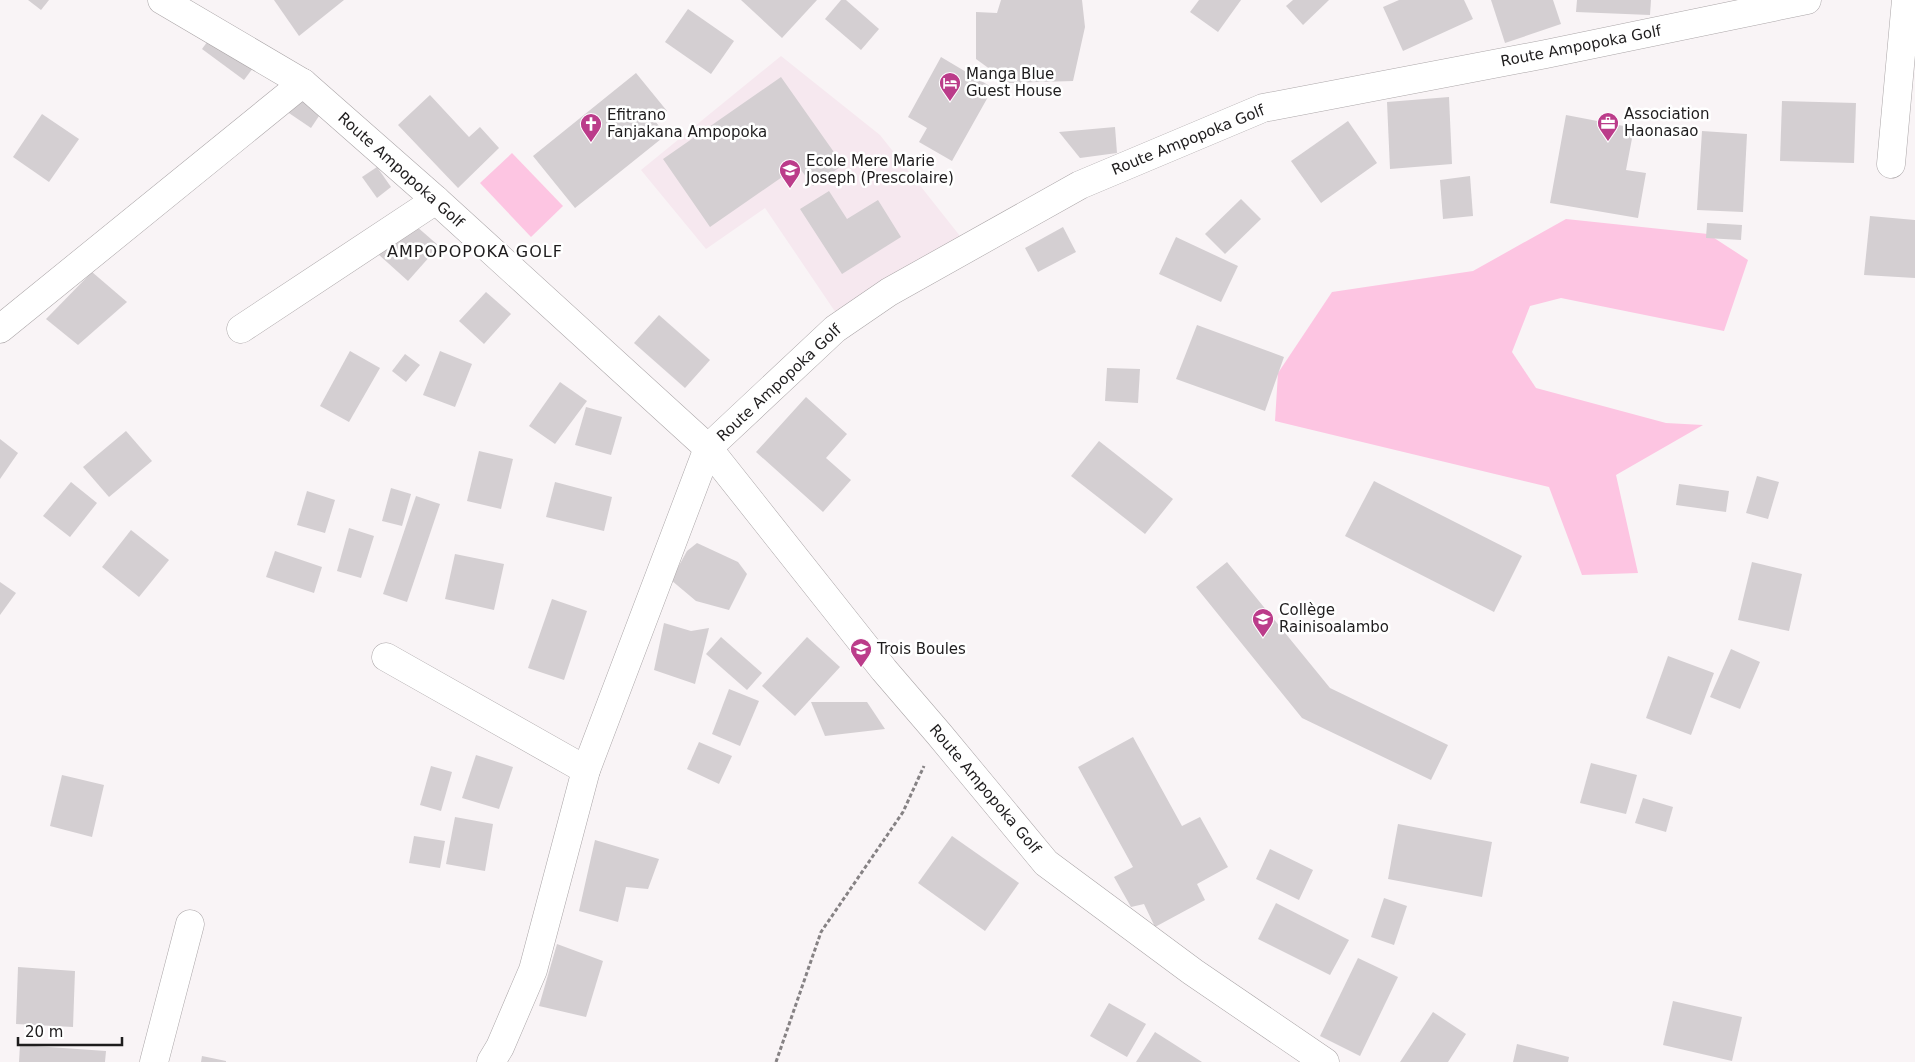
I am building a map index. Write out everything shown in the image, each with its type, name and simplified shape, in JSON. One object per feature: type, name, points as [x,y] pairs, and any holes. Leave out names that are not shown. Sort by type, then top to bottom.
[{"type":"street","name":"Route Ampopoka Golf","points":[[162,0],[303,84],[436,200],[708,448],[884,670],[1046,863],[1193,972],[1325,1062]]},
{"type":"street","name":"Route Ampopoka Golf","points":[[708,448],[835,329],[889,292],[1080,185],[1263,108],[1546,54],[1807,0]]},
{"type":"street","points":[[1891,164],[1906,0]]},
{"type":"street","points":[[0,329],[303,84]]},
{"type":"street","points":[[241,329],[436,200]]},
{"type":"street","points":[[491,1062],[500,1047],[533,970],[586,770],[708,448]]},
{"type":"street","points":[[386,657],[586,770]]},
{"type":"street","points":[[154,1062],[190,924]]},
{"type":"path","points":[[776,1062],[821,932],[903,812],[939,734]]},
{"type":"shaded area","name":"Ecole Mere Marie Joseph (Prescolaire)","points":[[781,56],[880,135],[960,236],[838,316],[765,208],[706,249],[641,170]]},
{"type":"shaded area","points":[[512,153],[563,206],[531,237],[480,183]]},
{"type":"shaded area","points":[[1566,219],[1708,234],[1748,260],[1724,331],[1561,298],[1530,306],[1512,352],[1536,388],[1666,423],[1703,425],[1616,475],[1638,573],[1582,575],[1549,487],[1275,421],[1278,373],[1332,292],[1473,271]]},
{"type":"building","points":[[28,0],[49,0],[41,10]]},
{"type":"building","points":[[274,0],[344,0],[299,36]]},
{"type":"building","points":[[741,0],[817,0],[782,38]]},
{"type":"building","points":[[841,0],[846,0],[879,29],[861,50],[825,19]]},
{"type":"building","points":[[1001,0],[1082,0],[1085,27],[1073,81],[1009,83],[976,59],[976,12],[997,13]]},
{"type":"building","points":[[1199,0],[1241,0],[1218,32],[1190,12]]},
{"type":"building","points":[[1293,0],[1329,0],[1303,25],[1286,6]]},
{"type":"building","points":[[1399,0],[1464,0],[1473,19],[1403,51],[1383,7]]},
{"type":"building","points":[[1491,0],[1553,0],[1561,24],[1505,43]]},
{"type":"building","points":[[1577,0],[1651,0],[1650,15],[1576,12]]},
{"type":"building","points":[[688,9],[734,41],[711,74],[665,42]]},
{"type":"building","points":[[213,34],[256,64],[244,80],[202,49]]},
{"type":"building","name":"Manga Blue Guest House","points":[[941,57],[993,88],[952,161],[919,142],[927,128],[908,117]]},
{"type":"building","points":[[636,73],[667,111],[655,121],[666,135],[575,208],[533,156]]},
{"type":"building","points":[[781,77],[843,165],[813,186],[798,166],[710,227],[663,159]]},
{"type":"building","points":[[293,94],[321,113],[311,128],[283,109]]},
{"type":"building","points":[[430,95],[469,137],[480,127],[499,148],[458,188],[398,125]]},
{"type":"building","points":[[1449,97],[1452,164],[1390,169],[1387,102]]},
{"type":"building","points":[[1782,101],[1856,103],[1854,163],[1780,161]]},
{"type":"building","points":[[42,114],[79,139],[49,182],[13,157]]},
{"type":"building","points":[[1566,115],[1634,128],[1626,170],[1646,173],[1638,218],[1550,203]]},
{"type":"building","points":[[1348,121],[1377,163],[1321,203],[1291,161]]},
{"type":"building","points":[[1115,127],[1117,153],[1080,158],[1059,132]]},
{"type":"building","points":[[1702,131],[1747,134],[1743,212],[1697,210]]},
{"type":"building","points":[[377,167],[391,187],[377,198],[362,177]]},
{"type":"building","points":[[1470,176],[1473,216],[1443,219],[1440,180]]},
{"type":"building","points":[[829,191],[847,219],[878,200],[901,237],[842,274],[800,209]]},
{"type":"building","points":[[1241,199],[1261,219],[1225,254],[1205,234]]},
{"type":"building","points":[[1870,216],[1915,220],[1915,278],[1864,275]]},
{"type":"building","points":[[408,219],[439,246],[408,281],[378,254]]},
{"type":"building","points":[[1707,223],[1742,225],[1741,240],[1706,238]]},
{"type":"building","points":[[1063,227],[1076,252],[1038,272],[1025,248]]},
{"type":"building","points":[[1176,237],[1238,266],[1221,302],[1159,274]]},
{"type":"building","points":[[92,272],[127,302],[78,345],[46,319]]},
{"type":"building","points":[[486,292],[511,314],[484,344],[459,321]]},
{"type":"building","points":[[659,315],[710,360],[685,388],[634,343]]},
{"type":"building","points":[[1197,325],[1284,357],[1265,411],[1176,379]]},
{"type":"building","points":[[350,351],[380,368],[349,422],[320,406]]},
{"type":"building","points":[[440,351],[472,364],[455,407],[423,395]]},
{"type":"building","points":[[405,354],[420,365],[406,382],[392,371]]},
{"type":"building","points":[[1107,368],[1140,369],[1138,403],[1105,401]]},
{"type":"building","points":[[560,382],[587,401],[555,444],[529,426]]},
{"type":"building","points":[[806,397],[847,434],[826,458],[851,480],[823,512],[756,452]]},
{"type":"building","points":[[586,407],[622,417],[611,455],[575,445]]},
{"type":"building","points":[[126,431],[152,461],[109,497],[83,467]]},
{"type":"building","points":[[0,439],[18,453],[0,479]]},
{"type":"building","points":[[1099,441],[1173,499],[1145,534],[1071,476]]},
{"type":"building","points":[[479,451],[513,459],[501,509],[467,501]]},
{"type":"building","points":[[1757,476],[1779,482],[1768,519],[1746,513]]},
{"type":"building","points":[[1374,481],[1522,556],[1494,612],[1345,536]]},
{"type":"building","points":[[71,482],[97,503],[70,537],[43,516]]},
{"type":"building","points":[[555,482],[612,497],[604,531],[546,517]]},
{"type":"building","points":[[1679,484],[1729,491],[1726,512],[1676,505]]},
{"type":"building","points":[[391,488],[411,494],[402,526],[382,521]]},
{"type":"building","points":[[307,491],[335,500],[325,533],[297,525]]},
{"type":"building","points":[[416,496],[440,504],[407,602],[383,594]]},
{"type":"building","points":[[349,528],[374,536],[361,578],[337,571]]},
{"type":"building","points":[[131,530],[169,560],[139,597],[102,567]]},
{"type":"building","points":[[697,543],[738,562],[747,574],[729,610],[696,601],[671,580],[687,551]]},
{"type":"building","points":[[275,551],[322,567],[314,593],[266,577]]},
{"type":"building","points":[[455,554],[504,564],[494,610],[445,599]]},
{"type":"building","name":"Collège Rainisoalambo","points":[[1227,562],[1330,688],[1448,745],[1431,780],[1302,718],[1196,587]]},
{"type":"building","points":[[1752,562],[1802,574],[1789,631],[1738,620]]},
{"type":"building","points":[[0,582],[16,593],[0,615]]},
{"type":"building","points":[[552,599],[587,611],[564,680],[528,668]]},
{"type":"building","points":[[664,623],[691,631],[709,628],[695,684],[654,670]]},
{"type":"building","points":[[721,637],[762,673],[747,690],[706,654]]},
{"type":"building","points":[[807,637],[840,667],[795,716],[762,686]]},
{"type":"building","points":[[1731,649],[1760,662],[1740,709],[1710,697]]},
{"type":"building","points":[[1668,656],[1714,673],[1691,735],[1646,718]]},
{"type":"building","points":[[729,689],[759,701],[740,746],[712,734]]},
{"type":"building","points":[[811,702],[867,702],[885,729],[825,736]]},
{"type":"building","points":[[1133,737],[1182,826],[1200,817],[1228,867],[1197,884],[1205,900],[1155,927],[1144,904],[1131,907],[1114,877],[1133,867],[1078,767]]},
{"type":"building","points":[[699,742],[732,756],[719,784],[687,769]]},
{"type":"building","points":[[476,755],[513,767],[499,809],[462,798]]},
{"type":"building","points":[[1591,763],[1637,775],[1626,814],[1580,803]]},
{"type":"building","points":[[431,766],[452,772],[441,811],[420,805]]},
{"type":"building","points":[[62,775],[104,785],[92,837],[50,826]]},
{"type":"building","points":[[1643,798],[1673,807],[1666,832],[1635,823]]},
{"type":"building","points":[[455,817],[493,824],[485,871],[446,864]]},
{"type":"building","points":[[1398,824],[1492,842],[1482,897],[1388,879]]},
{"type":"building","points":[[414,836],[445,841],[440,868],[409,863]]},
{"type":"building","points":[[952,836],[1019,883],[985,931],[918,883]]},
{"type":"building","points":[[595,840],[659,859],[648,889],[626,887],[618,922],[579,911]]},
{"type":"building","points":[[1270,849],[1313,870],[1299,900],[1256,879]]},
{"type":"building","points":[[1384,898],[1407,906],[1394,945],[1371,937]]},
{"type":"building","points":[[1276,903],[1349,940],[1330,975],[1258,939]]},
{"type":"building","points":[[557,944],[603,961],[586,1017],[539,1006]]},
{"type":"building","points":[[1358,958],[1398,977],[1360,1056],[1320,1036]]},
{"type":"building","points":[[18,967],[75,971],[73,1027],[16,1024]]},
{"type":"building","points":[[1673,1001],[1742,1017],[1732,1061],[1663,1045]]},
{"type":"building","points":[[1109,1003],[1146,1024],[1127,1057],[1090,1036]]},
{"type":"building","points":[[1433,1012],[1466,1034],[1448,1062],[1400,1062]]},
{"type":"building","points":[[1155,1032],[1202,1062],[1136,1062]]},
{"type":"building","points":[[1517,1044],[1569,1057],[1568,1062],[1513,1062]]},
{"type":"building","points":[[20,1045],[106,1051],[105,1062],[19,1062]]},
{"type":"building","points":[[202,1056],[226,1061],[226,1062],[201,1062]]},
{"type":"place","name":"Manga Blue Guest House","points":[[950,102]]},
{"type":"place","name":"Association Haonasao","points":[[1608,142]]},
{"type":"place","name":"Efitrano Fanjakana Ampopoka","points":[[591,143]]},
{"type":"place","name":"Ecole Mere Marie Joseph (Prescolaire)","points":[[790,189]]},
{"type":"place","name":"Collège Rainisoalambo","points":[[1263,638]]},
{"type":"place","name":"Trois Boules","points":[[861,668]]},
{"type":"district","name":"AMPOPOPOKA GOLF","points":[[475,251]]}]
